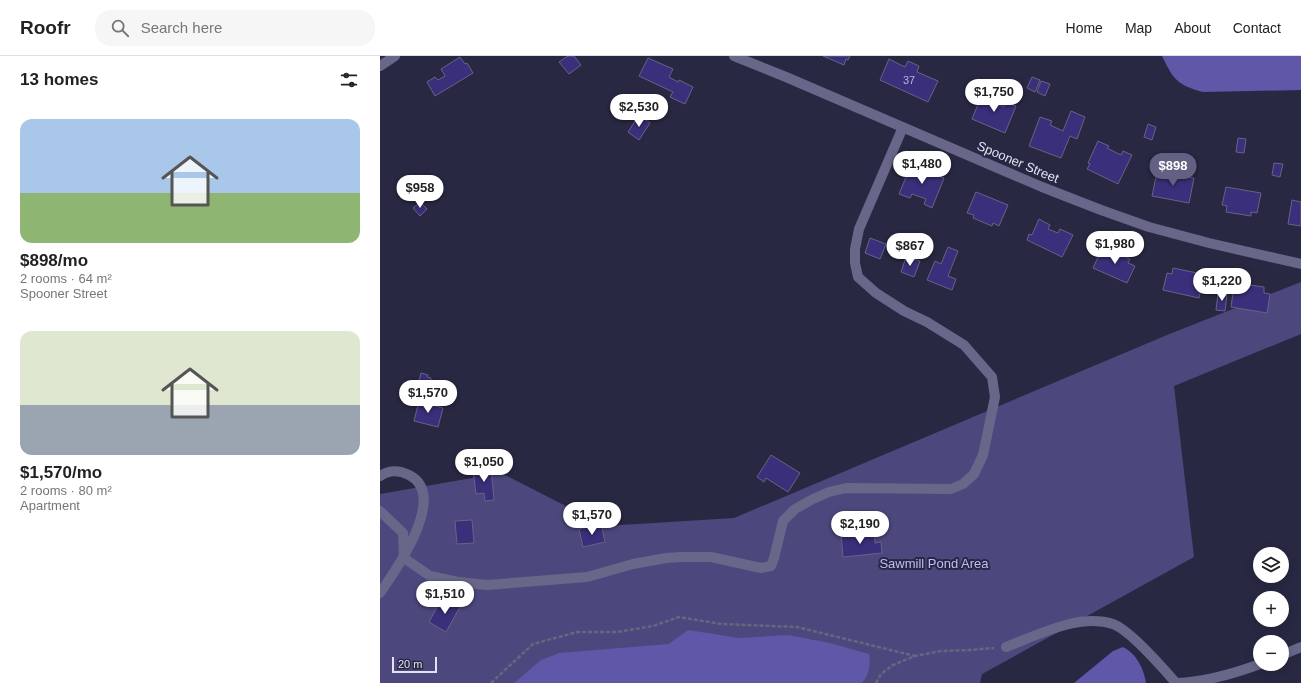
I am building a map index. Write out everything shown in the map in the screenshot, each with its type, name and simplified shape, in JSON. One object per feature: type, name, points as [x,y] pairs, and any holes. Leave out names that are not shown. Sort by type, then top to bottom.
[{"type":"street","points":[[380,66],[395,56]]},
{"type":"street","name":"Spooner Street","points":[[734,56],[1101,210],[1149,227],[1301,264]]},
{"type":"street","points":[[404,558],[430,576],[458,582],[487,585],[587,577],[641,562],[681,557],[711,557],[762,568],[771,566],[783,521],[795,509],[829,492],[846,488],[950,489],[963,484],[974,474],[984,455],[995,397],[992,377],[964,345],[927,322],[904,311],[876,293],[858,277],[855,263],[855,249],[860,229],[903,127]]},
{"type":"street","points":[[380,476],[394,471],[404,472],[414,477],[421,486],[423,496],[422,513],[417,531],[404,558],[380,593]]},
{"type":"street","points":[[380,511],[403,532],[404,558]]},
{"type":"street","points":[[1006,647],[1067,624],[1095,621],[1113,624],[1124,630],[1176,683],[1192,682],[1234,673],[1253,666]]},
{"type":"street","points":[[1289,652],[1301,647]]},
{"type":"street","points":[[1226,683],[1234,673]]},
{"type":"path","points":[[491,683],[533,644],[577,632],[617,632],[653,626],[679,617],[721,624],[797,628],[915,656]]},
{"type":"path","points":[[876,683],[881,674],[893,665],[915,656],[942,651],[1006,647]]},
{"type":"green space","name":"Sawmill Pond Area","points":[[1301,282],[1301,334],[1174,386],[1194,557],[982,674],[980,683],[380,683],[380,494],[501,473],[605,526],[734,518],[1167,335]]},
{"type":"shaded area","points":[[1162,56],[1301,56],[1301,90],[1203,92],[1187,87],[1177,80],[1169,70]]},
{"type":"shaded area","points":[[688,630],[739,638],[788,635],[830,643],[869,654],[869,669],[862,683],[514,683],[541,660],[559,653],[669,644]]},
{"type":"shaded area","points":[[1123,647],[1132,653],[1139,662],[1146,683],[1074,683],[1113,651]]},
{"type":"building","points":[[568,56],[574,56],[581,65],[569,74],[559,62]]},
{"type":"building","points":[[823,56],[850,56],[848,60],[846,59],[844,65]]},
{"type":"building","points":[[460,57],[465,64],[467,63],[473,73],[435,96],[427,82],[435,77],[438,80],[445,76],[441,69]]},
{"type":"building","points":[[648,58],[673,69],[669,77],[693,87],[685,104],[670,97],[673,92],[639,76]]},
{"type":"building","points":[[889,59],[905,67],[908,61],[919,66],[917,72],[938,81],[928,102],[880,80]]},
{"type":"building","points":[[1032,77],[1040,80],[1035,92],[1027,88]]},
{"type":"building","points":[[1041,81],[1050,84],[1045,96],[1037,92]]},
{"type":"building","points":[[983,92],[993,96],[991,101],[1004,107],[1006,102],[1016,106],[1005,133],[972,119]]},
{"type":"building","points":[[1071,111],[1085,117],[1077,139],[1070,136],[1061,158],[1029,146],[1040,117],[1052,121],[1050,125],[1063,131]]},
{"type":"building","points":[[639,115],[650,123],[639,140],[628,132]]},
{"type":"building","points":[[1148,124],[1156,127],[1152,140],[1144,137]]},
{"type":"building","points":[[1238,138],[1246,139],[1244,153],[1236,152]]},
{"type":"building","points":[[1098,141],[1109,146],[1107,148],[1121,155],[1123,151],[1132,155],[1118,184],[1087,169],[1090,164],[1088,163]]},
{"type":"building","points":[[1274,163],[1283,164],[1280,177],[1272,175]]},
{"type":"building","points":[[911,165],[944,178],[932,208],[924,204],[926,199],[912,194],[910,198],[899,194]]},
{"type":"building","points":[[1157,172],[1194,178],[1189,203],[1152,196]]},
{"type":"building","points":[[1226,187],[1261,193],[1257,213],[1251,212],[1251,216],[1226,212],[1227,206],[1222,205]]},
{"type":"building","points":[[976,192],[1008,205],[999,226],[993,223],[992,226],[973,218],[974,215],[967,213]]},
{"type":"building","points":[[1292,200],[1301,202],[1301,226],[1288,224]]},
{"type":"building","points":[[420,202],[427,209],[420,216],[413,208]]},
{"type":"building","points":[[1039,219],[1050,225],[1048,229],[1058,233],[1060,229],[1073,235],[1062,257],[1027,240],[1029,234],[1032,235]]},
{"type":"building","points":[[870,238],[886,244],[880,259],[865,253]]},
{"type":"building","points":[[948,247],[958,251],[948,276],[956,279],[952,290],[927,280],[935,261],[941,264]]},
{"type":"building","points":[[1109,249],[1130,259],[1128,263],[1135,266],[1127,283],[1093,268],[1101,251],[1107,253]]},
{"type":"building","points":[[906,257],[920,261],[914,277],[901,272]]},
{"type":"building","points":[[1173,268],[1197,273],[1196,278],[1203,280],[1199,298],[1163,290],[1167,273],[1172,274]]},
{"type":"building","points":[[1242,284],[1264,287],[1264,293],[1270,294],[1267,313],[1231,307],[1234,286],[1241,288]]},
{"type":"building","points":[[1218,294],[1227,295],[1225,311],[1216,310]]},
{"type":"building","points":[[421,373],[428,375],[427,377],[431,378],[430,384],[419,381]]},
{"type":"building","points":[[419,401],[443,408],[438,427],[414,421]]},
{"type":"building","points":[[771,455],[800,473],[788,492],[766,478],[764,482],[757,477]]},
{"type":"building","points":[[491,468],[494,500],[485,501],[484,493],[476,494],[473,470]]},
{"type":"building","points":[[472,520],[474,543],[457,544],[455,521]]},
{"type":"building","points":[[601,524],[605,542],[583,547],[579,529]]},
{"type":"building","points":[[849,532],[850,535],[874,532],[875,543],[881,542],[882,553],[843,557],[841,533]]},
{"type":"building","points":[[451,600],[461,605],[446,632],[429,622],[440,602],[447,606]]}]
